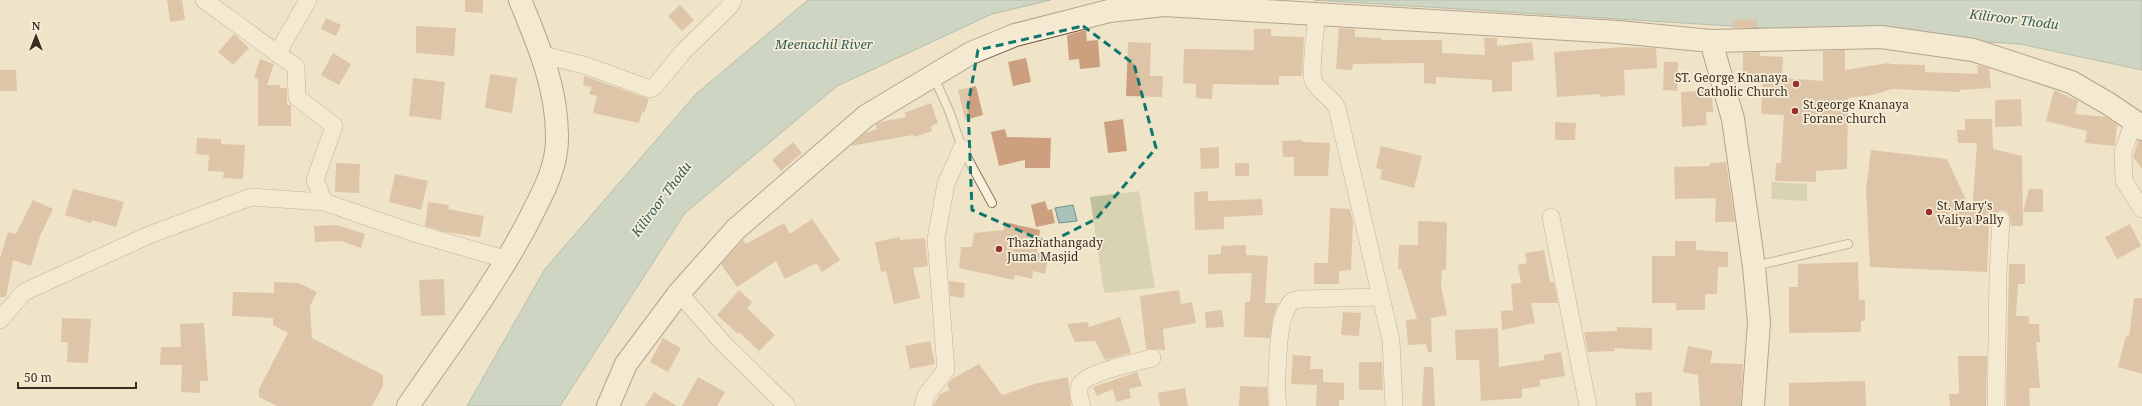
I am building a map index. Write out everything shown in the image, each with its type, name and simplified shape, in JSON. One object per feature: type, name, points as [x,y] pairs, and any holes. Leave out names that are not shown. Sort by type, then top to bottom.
[{"type":"main road","points":[[408,406],[508,260],[543,194],[554,165],[557,129],[554,100],[543,55],[520,0]]},
{"type":"main road","points":[[608,406],[626,364],[679,294],[736,229],[866,116],[971,53],[1015,35],[1109,11],[1164,5],[1618,32],[1711,41],[1881,37],[1973,50],[2071,82],[2138,125]]},
{"type":"main road","points":[[1711,41],[1733,119],[1754,267],[1760,322],[1753,406]]},
{"type":"street","points":[[204,0],[296,67],[297,97],[334,126],[315,180],[324,202]]},
{"type":"street","points":[[277,54],[308,0]]},
{"type":"street","points":[[543,55],[587,66],[650,89],[655,86],[683,52],[730,6],[732,0]]},
{"type":"street","points":[[1317,14],[1313,79],[1321,92],[1332,98],[1337,108],[1391,340],[1394,406]]},
{"type":"street","points":[[2138,125],[2123,152],[2124,181],[2142,209]]},
{"type":"street","points":[[923,406],[926,395],[946,370],[936,239],[946,184],[962,148]]},
{"type":"street","points":[[0,320],[24,292],[149,235],[251,197],[324,202],[411,232],[508,260]]},
{"type":"street","points":[[1551,217],[1588,406]]},
{"type":"street","points":[[1996,406],[1998,274],[2001,220]]},
{"type":"street","points":[[679,294],[724,344],[787,406]]},
{"type":"street","points":[[1278,406],[1276,390],[1282,327],[1284,313],[1292,301],[1301,299],[1381,297]]},
{"type":"street","points":[[1082,406],[1079,395],[1080,385],[1088,377],[1152,358]]},
{"type":"lane","points":[[933,77],[950,112],[962,148],[992,203]]},
{"type":"lane","points":[[1754,267],[1848,244]]},
{"type":"highlighted area","points":[[1083,26],[1134,64],[1156,148],[1096,219],[1048,243],[972,210],[968,105],[978,50]]},
{"type":"green space","points":[[1772,182],[1807,184],[1807,201],[1771,199]]},
{"type":"green space","points":[[1139,191],[1155,288],[1104,293],[1090,197]]},
{"type":"water","name":"Meenachil River","points":[[808,0],[1051,0],[992,14],[837,86],[685,213],[560,406],[467,406],[545,269],[696,94]]},
{"type":"water","name":"Kiliroor Thodu","points":[[1314,0],[2142,0],[2142,70],[2020,44]]},
{"type":"water","points":[[1073,205],[1077,221],[1059,223],[1055,208]]},
{"type":"building","points":[[167,0],[182,0],[185,20],[170,22]]},
{"type":"building","points":[[465,0],[483,0],[483,13],[465,12]]},
{"type":"building","points":[[680,5],[694,20],[682,31],[668,16]]},
{"type":"building","points":[[326,18],[341,25],[336,36],[321,29]]},
{"type":"building","points":[[1757,19],[1757,27],[1733,28],[1733,20]]},
{"type":"building","points":[[416,26],[456,28],[454,56],[416,53]]},
{"type":"building","points":[[1339,28],[1355,29],[1355,37],[1381,38],[1381,40],[1442,40],[1442,53],[1485,55],[1484,38],[1497,38],[1497,46],[1532,42],[1534,60],[1512,62],[1512,91],[1492,92],[1492,80],[1436,77],[1436,84],[1424,83],[1424,63],[1353,64],[1352,70],[1336,69]]},
{"type":"building","points":[[1254,29],[1271,29],[1271,36],[1304,37],[1302,76],[1279,76],[1279,85],[1213,84],[1212,99],[1196,98],[1196,84],[1183,83],[1184,49],[1254,50]]},
{"type":"building","points":[[1086,30],[1087,41],[1098,40],[1100,67],[1080,69],[1079,59],[1069,60],[1067,35]]},
{"type":"building","points":[[234,34],[249,48],[233,65],[218,52]]},
{"type":"building","points":[[1128,42],[1151,43],[1150,76],[1163,76],[1162,97],[1126,96]]},
{"type":"building","points":[[1625,47],[1656,48],[1657,68],[1624,70],[1625,95],[1600,97],[1600,94],[1557,97],[1554,52]]},
{"type":"building","points":[[1845,50],[1845,70],[1889,63],[1925,65],[1925,72],[1978,74],[1977,65],[1989,68],[1991,88],[1960,90],[1960,92],[1892,89],[1873,95],[1848,98],[1847,169],[1816,171],[1816,182],[1775,181],[1776,163],[1781,163],[1784,115],[1761,114],[1763,75],[1743,74],[1743,53],[1760,52],[1760,56],[1783,57],[1782,78],[1823,81],[1823,51]]},
{"type":"building","points":[[333,53],[351,64],[339,85],[321,75]]},
{"type":"building","points":[[1026,58],[1031,82],[1013,86],[1008,62]]},
{"type":"building","points":[[260,59],[274,64],[267,85],[280,85],[280,88],[287,88],[287,105],[291,105],[291,126],[258,126],[258,79],[254,78]]},
{"type":"building","points":[[1664,62],[1678,62],[1677,91],[1663,90]]},
{"type":"building","points":[[0,70],[16,70],[17,91],[0,91]]},
{"type":"building","points":[[490,74],[517,78],[512,113],[485,108]]},
{"type":"building","points":[[584,76],[649,99],[644,113],[642,112],[639,123],[593,113],[597,96],[589,94],[592,87],[583,85]]},
{"type":"building","points":[[413,78],[445,82],[441,120],[409,116]]},
{"type":"building","points":[[976,86],[983,115],[965,120],[958,90]]},
{"type":"building","points":[[1712,90],[1713,112],[1706,112],[1707,125],[1682,127],[1681,92]]},
{"type":"building","points":[[2054,90],[2078,101],[2075,114],[2106,117],[2117,125],[2115,146],[2085,143],[2087,131],[2046,121]]},
{"type":"building","points":[[2021,99],[2022,126],[1995,127],[1995,100]]},
{"type":"building","points":[[931,103],[938,123],[931,126],[932,131],[914,137],[913,135],[850,146],[865,133],[877,129],[876,124],[906,117],[904,113]]},
{"type":"building","points":[[1123,119],[1127,151],[1108,153],[1104,122]]},
{"type":"building","name":"St. Mary's Valiya Pally","points":[[1965,119],[1992,119],[1993,149],[2022,156],[2023,226],[2011,226],[2010,216],[2006,211],[2001,210],[1993,214],[1989,226],[1987,272],[1870,267],[1866,189],[1871,150],[1947,159],[1972,213],[1977,143],[1958,143],[1957,130],[1965,130]]},
{"type":"building","points":[[1555,122],[1576,123],[1575,140],[1555,140]]},
{"type":"building","points":[[1005,129],[1007,137],[1051,138],[1050,168],[1025,168],[1025,160],[999,166],[991,132]]},
{"type":"building","points":[[197,138],[221,139],[221,144],[245,145],[243,179],[223,178],[224,172],[208,171],[209,155],[196,154]]},
{"type":"building","points":[[1302,140],[1303,142],[1330,143],[1328,176],[1294,176],[1294,157],[1283,157],[1282,141]]},
{"type":"building","points":[[2138,141],[2142,141],[2142,169],[2133,157]]},
{"type":"building","points":[[793,142],[802,153],[781,171],[772,160]]},
{"type":"building","points":[[1381,146],[1422,156],[1414,188],[1380,179],[1382,170],[1376,168]]},
{"type":"building","points":[[1219,147],[1219,168],[1201,169],[1200,148]]},
{"type":"building","points":[[1726,162],[1735,222],[1715,222],[1716,198],[1675,199],[1674,167],[1710,166],[1710,163]]},
{"type":"building","points":[[336,163],[360,164],[359,193],[335,192]]},
{"type":"building","points":[[1235,163],[1249,163],[1249,176],[1235,176]]},
{"type":"building","points":[[395,174],[428,181],[421,210],[389,202]]},
{"type":"building","points":[[73,189],[124,202],[116,227],[92,220],[91,223],[65,215]]},
{"type":"building","points":[[2029,189],[2043,189],[2043,212],[2023,212]]},
{"type":"building","points":[[1208,191],[1208,201],[1262,199],[1263,215],[1224,217],[1224,229],[1195,230],[1194,192]]},
{"type":"building","points":[[33,200],[53,209],[40,236],[31,266],[13,260],[6,297],[0,297],[0,258],[8,232],[16,234]]},
{"type":"building","points":[[1045,201],[1048,210],[1052,209],[1055,223],[1036,227],[1031,205]]},
{"type":"building","points":[[428,202],[449,205],[448,209],[484,216],[480,237],[445,232],[425,226]]},
{"type":"building","points":[[1330,208],[1350,209],[1353,222],[1351,270],[1339,271],[1339,284],[1314,284],[1314,263],[1328,263]]},
{"type":"building","points":[[812,219],[840,260],[822,272],[816,263],[785,279],[776,261],[737,287],[721,264],[743,240],[746,244],[784,223],[790,234]]},
{"type":"building","points":[[1418,221],[1447,222],[1446,270],[1442,270],[1441,286],[1447,315],[1431,318],[1432,352],[1428,352],[1426,344],[1408,345],[1406,320],[1417,319],[1401,269],[1398,269],[1399,245],[1418,245]]},
{"type":"building","name":"Thazhathangady Juma Masjid","points":[[1004,222],[1040,230],[1037,252],[1049,255],[1045,274],[1033,271],[1032,279],[1015,275],[1014,280],[959,268],[961,247],[972,247],[974,233],[1004,230]]},
{"type":"building","points":[[2130,224],[2141,246],[2117,259],[2105,237]]},
{"type":"building","points":[[337,225],[365,234],[361,248],[341,241],[315,242],[314,226]]},
{"type":"building","points":[[899,237],[900,240],[925,238],[928,266],[913,268],[920,298],[894,304],[886,271],[881,272],[875,242]]},
{"type":"building","points":[[1675,241],[1696,241],[1696,250],[1728,252],[1728,267],[1718,267],[1717,294],[1705,294],[1705,310],[1676,310],[1676,303],[1652,303],[1652,256],[1675,256]]},
{"type":"building","points":[[1246,245],[1246,255],[1268,256],[1265,303],[1278,303],[1273,317],[1270,338],[1244,337],[1245,302],[1250,302],[1252,273],[1208,274],[1208,255],[1221,254],[1221,246]]},
{"type":"building","points":[[1544,250],[1550,282],[1554,282],[1558,303],[1531,303],[1535,323],[1502,330],[1501,311],[1513,310],[1511,284],[1521,283],[1518,265],[1527,263],[1525,253]]},
{"type":"building","points":[[1858,262],[1859,300],[1865,300],[1865,321],[1861,321],[1861,332],[1789,333],[1789,287],[1798,287],[1798,264]]},
{"type":"building","points":[[2009,264],[2025,264],[2025,284],[2018,284],[2016,316],[2029,316],[2029,324],[2039,324],[2040,342],[2036,342],[2040,388],[2029,388],[2030,406],[2006,406]]},
{"type":"building","points":[[444,279],[445,315],[421,316],[419,280]]},
{"type":"building","points":[[949,281],[965,283],[964,298],[950,296]]},
{"type":"building","points":[[274,282],[299,283],[317,292],[310,306],[312,338],[383,375],[383,386],[372,406],[277,406],[259,397],[259,389],[288,333],[273,325],[273,318],[232,316],[233,292],[274,293]]},
{"type":"building","points":[[739,290],[752,302],[747,308],[775,335],[759,351],[739,332],[738,334],[717,315]]},
{"type":"building","points":[[1179,290],[1181,304],[1192,302],[1196,323],[1163,329],[1165,350],[1146,349],[1140,296]]},
{"type":"building","points":[[2134,298],[2142,298],[2142,374],[2118,367],[2126,336],[2129,337]]},
{"type":"building","points":[[1222,310],[1224,327],[1206,328],[1205,312]]},
{"type":"building","points":[[1343,312],[1361,313],[1359,336],[1341,335]]},
{"type":"building","points":[[1120,317],[1131,353],[1105,360],[1095,341],[1075,342],[1067,324],[1088,322],[1089,327]]},
{"type":"building","points":[[62,318],[91,319],[88,363],[67,362],[68,342],[61,342]]},
{"type":"building","points":[[204,323],[208,381],[200,381],[200,393],[181,392],[182,365],[160,365],[161,347],[181,347],[180,324]]},
{"type":"building","points":[[1617,327],[1652,328],[1652,350],[1614,348],[1615,351],[1588,352],[1584,332],[1617,331]]},
{"type":"building","points":[[1498,328],[1499,367],[1544,360],[1544,355],[1561,352],[1565,376],[1539,380],[1541,386],[1522,389],[1522,398],[1481,401],[1479,360],[1456,360],[1455,330]]},
{"type":"building","points":[[663,338],[681,348],[668,372],[650,362]]},
{"type":"building","points":[[930,341],[935,364],[910,369],[905,346]]},
{"type":"building","points":[[1688,346],[1713,351],[1710,363],[1743,364],[1741,406],[1700,406],[1698,375],[1683,372]]},
{"type":"building","points":[[1293,355],[1311,356],[1310,369],[1323,369],[1323,382],[1344,383],[1344,400],[1339,400],[1339,406],[1316,406],[1317,385],[1291,384]]},
{"type":"building","points":[[1958,356],[1987,356],[1986,406],[1950,406],[1949,394],[1959,394]]},
{"type":"building","points":[[1359,362],[1382,362],[1383,390],[1359,390]]},
{"type":"building","points":[[979,364],[1002,395],[1038,383],[1068,377],[1071,406],[933,406],[940,394],[950,390],[947,385],[952,379]]},
{"type":"building","points":[[1424,367],[1433,367],[1435,406],[1422,406]]},
{"type":"building","points":[[1137,372],[1142,386],[1129,389],[1131,398],[1116,402],[1113,389],[1097,396],[1093,387]]},
{"type":"building","points":[[698,377],[725,392],[717,406],[682,406]]},
{"type":"building","points":[[1865,381],[1866,406],[1789,406],[1789,383]]},
{"type":"building","points":[[1240,386],[1267,387],[1268,406],[1239,406]]},
{"type":"building","points":[[1185,388],[1188,406],[1160,406],[1158,393]]},
{"type":"building","points":[[654,392],[677,406],[645,406]]},
{"type":"building","points":[[1652,392],[1652,406],[1636,406],[1635,393]]},
{"type":"place","name":"ST. George Knanaya Catholic Church","points":[[1796,84]]},
{"type":"place","name":"St.george Knanaya Forane church","points":[[1795,111]]},
{"type":"place","name":"St. Mary's Valiya Pally","points":[[1929,212]]},
{"type":"place","name":"Thazhathangady Juma Masjid","points":[[999,249]]}]
